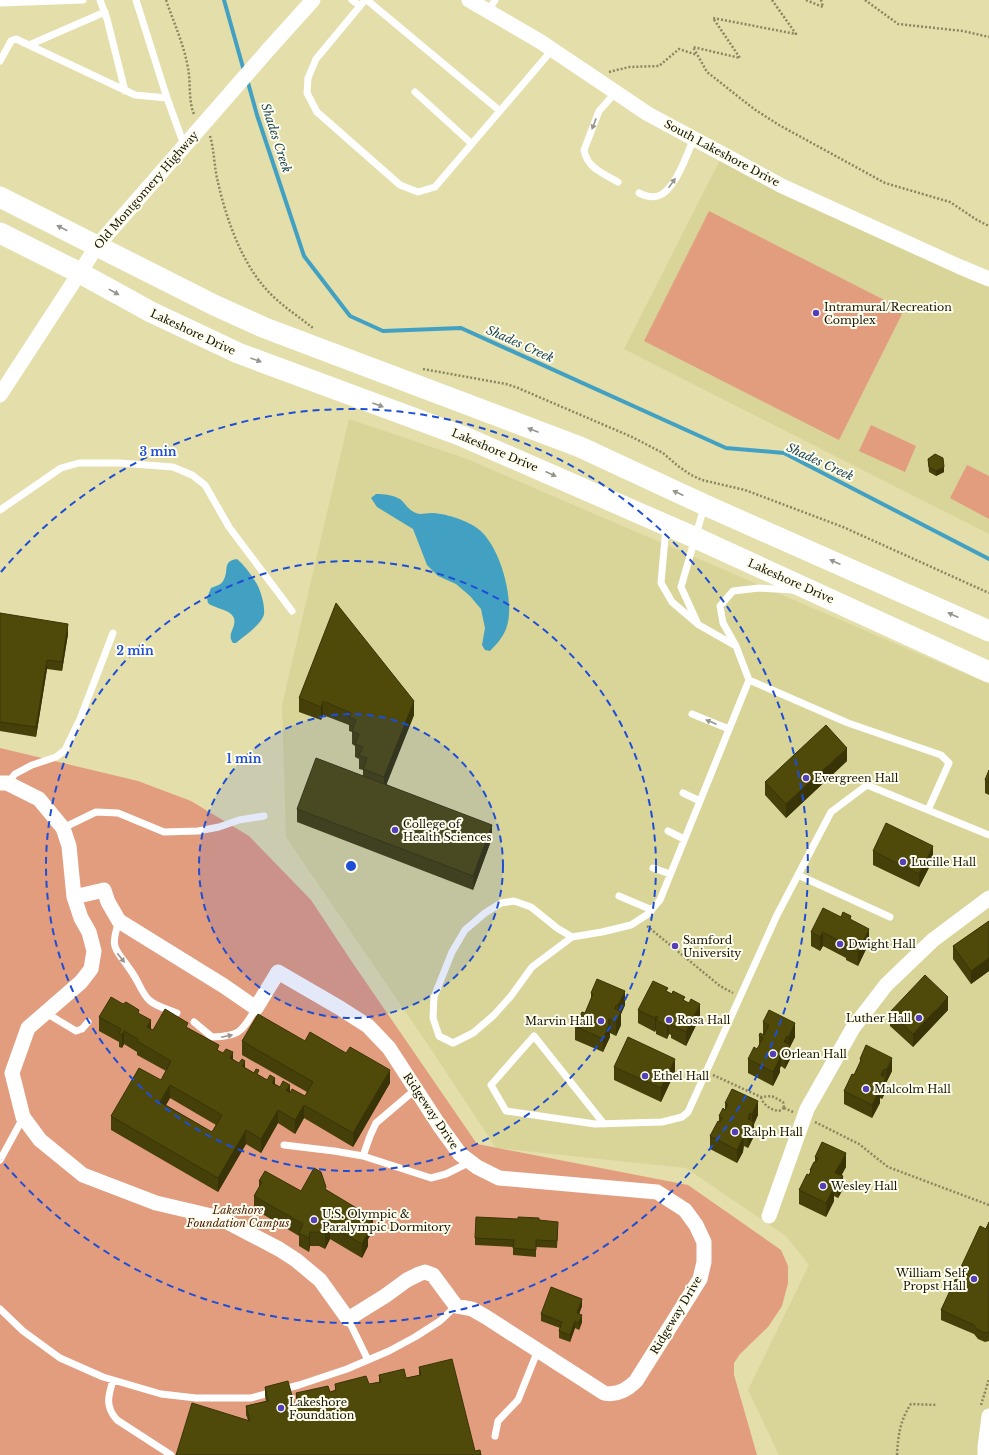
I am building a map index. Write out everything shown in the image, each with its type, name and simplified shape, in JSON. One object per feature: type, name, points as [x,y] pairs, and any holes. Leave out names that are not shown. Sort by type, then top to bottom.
[{"type":"main road","points":[[0,197],[214,305],[265,328],[580,447],[705,505],[989,631]]},
{"type":"main road","name":"Lakeshore Drive","points":[[0,233],[80,273],[151,312],[238,353],[462,436],[696,538],[989,672]]},
{"type":"main road","points":[[462,436],[474,407]]},
{"type":"street","name":"South Lakeshore Drive","points":[[469,0],[492,6],[552,50],[648,114],[782,186],[958,266],[989,278]]},
{"type":"street","name":"Old Montgomery Highway","points":[[0,395],[97,246],[268,50],[307,2]]},
{"type":"street","points":[[3,783],[39,799],[63,828],[69,846],[74,897],[81,918],[89,932],[94,951],[91,969],[81,982],[28,1028],[6,1074],[23,1117],[40,1140],[83,1175],[156,1203],[220,1218],[279,1249],[296,1260],[320,1280],[348,1319],[385,1296],[407,1280],[425,1272],[433,1275],[456,1306]]},
{"type":"street","points":[[74,897],[104,890],[108,902],[119,921],[224,986],[256,1008]]},
{"type":"street","points":[[769,1216],[807,1109],[853,1028],[886,985],[933,940],[989,898]]},
{"type":"street","name":"Ridgeway Drive","points":[[256,1008],[278,972],[368,1026],[389,1048],[439,1125],[460,1154],[470,1162],[499,1178],[657,1192],[685,1210],[696,1225],[704,1242],[704,1262],[700,1279],[636,1381],[630,1387],[616,1394],[604,1393],[477,1311],[456,1306]]},
{"type":"street","points":[[985,1455],[989,1416]]},
{"type":"lane","points":[[0,3],[83,0]]},
{"type":"lane","points":[[100,0],[108,19],[125,91]]},
{"type":"lane","points":[[136,0],[184,146]]},
{"type":"lane","points":[[352,0],[360,6]]},
{"type":"lane","points":[[500,111],[366,0],[316,59],[308,78],[307,93],[318,112],[400,185],[418,192],[435,187],[472,144],[552,50]]},
{"type":"lane","points":[[28,45],[105,12]]},
{"type":"lane","points":[[0,61],[11,41],[16,39],[135,95],[167,98]]},
{"type":"lane","points":[[415,92],[472,144]]},
{"type":"lane","points":[[616,92],[599,111],[584,150],[587,161],[593,168],[618,182]]},
{"type":"lane","points":[[639,194],[647,197],[656,197],[667,190],[676,178],[694,138]]},
{"type":"lane","points":[[0,510],[61,468],[79,463],[120,463],[173,467],[192,475],[205,485],[229,527],[292,611]]},
{"type":"lane","points":[[699,625],[682,587],[705,505]]},
{"type":"lane","points":[[666,525],[661,583],[672,602],[699,625],[736,646]]},
{"type":"lane","points":[[572,937],[556,928],[531,908],[514,901],[500,903],[485,913],[465,930],[452,952],[434,997],[433,1018],[439,1036],[453,1043],[473,1033],[494,1015],[511,996],[532,968],[572,937],[631,925],[652,910],[660,900],[749,680],[736,646],[723,623],[720,606],[733,591],[759,588],[814,592]]},
{"type":"lane","points":[[3,783],[15,774],[32,765],[56,757],[65,750],[80,719],[114,634]]},
{"type":"lane","points":[[749,680],[848,723],[941,754],[949,763],[928,810]]},
{"type":"lane","points":[[692,714],[729,729]]},
{"type":"lane","points":[[604,1124],[534,1036],[491,1085],[506,1111],[595,1124],[604,1124],[662,1122],[682,1117],[688,1112],[777,915],[831,812],[867,784],[989,836]]},
{"type":"lane","points":[[683,793],[700,801]]},
{"type":"lane","points":[[63,828],[96,812],[118,813],[164,832],[198,831],[219,827],[238,820],[264,816]]},
{"type":"lane","points":[[668,831],[684,839]]},
{"type":"lane","points":[[653,868],[670,874]]},
{"type":"lane","points":[[798,875],[890,918]]},
{"type":"lane","points":[[619,896],[652,910]]},
{"type":"lane","points":[[119,921],[114,941],[116,952],[131,970],[149,999],[158,1006],[177,1013]]},
{"type":"lane","points":[[194,1022],[212,1037],[224,1037],[234,1034],[244,1027],[256,1008]]},
{"type":"lane","points":[[46,1013],[76,1031],[82,1029],[88,1022]]},
{"type":"lane","points":[[363,1156],[376,1123],[416,1089]]},
{"type":"lane","points":[[0,1160],[23,1117]]},
{"type":"lane","points":[[284,1145],[334,1150],[363,1156],[431,1178],[446,1174],[470,1162]]},
{"type":"lane","points":[[0,1309],[23,1331],[60,1358],[103,1377],[161,1394],[196,1398],[251,1398],[299,1385],[348,1369],[389,1351],[415,1338],[440,1321],[456,1306]]},
{"type":"lane","points":[[348,1319],[368,1360]]},
{"type":"lane","points":[[495,1436],[498,1421],[518,1400],[538,1350]]},
{"type":"lane","points":[[113,1380],[108,1398],[108,1406],[111,1414],[117,1420],[171,1455]]},
{"type":"path","points":[[166,0],[185,55],[190,81],[191,108],[194,116]]},
{"type":"path","points":[[772,0],[796,34],[713,18],[740,58],[693,47],[707,72],[754,109],[779,125],[885,182],[950,202],[989,226]]},
{"type":"path","points":[[806,0],[823,7],[821,0]]},
{"type":"path","points":[[865,0],[898,24],[963,31],[989,38]]},
{"type":"path","points":[[593,77],[629,67],[659,66],[679,49],[697,55]]},
{"type":"path","points":[[208,133],[211,140],[217,177],[226,211],[236,239],[249,264],[266,290],[315,329]]},
{"type":"path","points":[[419,368],[506,384],[518,388],[638,440],[663,453],[691,475],[702,480],[745,490],[843,528],[989,593]]},
{"type":"path","points":[[639,920],[720,986],[740,996]]},
{"type":"path","points":[[706,1072],[761,1097],[775,1097],[783,1102],[784,1108],[779,1111],[773,1110],[765,1105],[761,1097]]},
{"type":"path","points":[[804,1117],[859,1144],[888,1167],[989,1205]]},
{"type":"path","points":[[897,1455],[898,1435],[902,1420],[911,1404],[937,1405]]},
{"type":"shaded area","name":"Intramural/Recreation Complex","points":[[723,154],[989,277],[989,534],[624,349]]},
{"type":"shaded area","name":"Samford University","points":[[349,419],[467,459],[989,684],[989,1455],[779,1455],[748,1390],[809,1265],[786,1236],[686,1168],[496,1148],[435,1055],[286,837],[282,705]]},
{"type":"green space","points":[[709,211],[904,310],[839,440],[644,341]]},
{"type":"green space","points":[[871,425],[916,446],[905,472],[859,451]]},
{"type":"green space","points":[[967,465],[989,476],[989,519],[950,498]]},
{"type":"green space","name":"Lakeshore Foundation Campus","points":[[0,748],[138,781],[191,801],[249,836],[311,900],[477,1144],[688,1185],[781,1250],[788,1266],[788,1283],[782,1306],[768,1327],[740,1354],[734,1363],[734,1375],[757,1455],[0,1455]]},
{"type":"water","points":[[376,494],[388,495],[400,499],[413,512],[418,514],[436,513],[461,520],[477,528],[493,546],[504,573],[509,602],[509,615],[506,630],[500,640],[490,651],[485,650],[482,645],[485,628],[481,609],[470,596],[456,584],[438,576],[427,565],[413,529],[377,507],[371,498]]},
{"type":"water","points":[[237,559],[247,569],[257,584],[261,593],[264,614],[261,621],[255,628],[236,643],[233,643],[231,632],[234,625],[233,616],[230,613],[208,603],[207,598],[211,588],[222,583],[229,562]]},
{"type":"building","points":[[935,454],[943,458],[944,467],[936,471],[929,467],[928,459]]},
{"type":"building","name":"College of Health Sciences","points":[[336,603],[414,701],[384,777],[363,769],[367,758],[359,755],[363,747],[355,744],[359,734],[352,731],[356,720],[349,717],[351,713],[323,701],[321,707],[299,698]]},
{"type":"building","points":[[0,613],[68,624],[62,662],[47,660],[36,727],[0,722]]},
{"type":"building","name":"Evergreen Hall","points":[[826,725],[847,748],[786,804],[765,782]]},
{"type":"building","name":"College of Health Sciences","points":[[316,758],[492,825],[473,876],[297,809]]},
{"type":"building","points":[[989,770],[989,782],[985,780]]},
{"type":"building","points":[[886,823],[933,846],[919,874],[873,851]]},
{"type":"building","points":[[823,908],[841,917],[843,912],[851,916],[850,919],[869,929],[858,952],[846,947],[847,945],[823,932],[820,937],[811,932]]},
{"type":"building","points":[[989,921],[989,958],[971,971],[953,946]]},
{"type":"building","points":[[925,975],[948,997],[913,1034],[890,1012]]},
{"type":"building","name":"Marvin Hall","points":[[597,979],[625,991],[615,1009],[621,1012],[616,1022],[609,1019],[608,1023],[610,1023],[603,1039],[575,1026],[582,1012],[585,1013],[593,994],[591,993]]},
{"type":"building","points":[[653,981],[668,988],[666,991],[672,994],[673,991],[685,997],[683,1000],[689,1003],[691,999],[700,1004],[686,1032],[671,1025],[672,1022],[669,1021],[667,1026],[656,1020],[658,1017],[656,1016],[655,1018],[638,1010]]},
{"type":"building","points":[[111,997],[123,1004],[126,1002],[139,1010],[138,1013],[151,1020],[147,1027],[153,1030],[165,1009],[188,1023],[186,1027],[219,1045],[217,1050],[223,1053],[226,1049],[233,1052],[230,1058],[239,1063],[242,1059],[245,1061],[242,1066],[254,1073],[256,1069],[259,1070],[257,1074],[267,1080],[270,1075],[275,1078],[272,1083],[280,1087],[283,1081],[290,1085],[286,1090],[290,1093],[292,1089],[305,1096],[313,1082],[242,1041],[258,1014],[305,1041],[310,1032],[346,1053],[350,1047],[390,1070],[353,1133],[304,1105],[295,1120],[278,1110],[261,1139],[246,1130],[218,1178],[111,1116],[139,1068],[161,1080],[171,1061],[137,1041],[138,1039],[124,1031],[122,1035],[119,1033],[121,1029],[99,1017]],"holes":[[[170,1085],[222,1115],[212,1132],[160,1102]]]},
{"type":"building","points":[[769,1010],[795,1023],[788,1038],[787,1036],[784,1042],[790,1045],[785,1055],[781,1053],[773,1072],[748,1059],[754,1047],[757,1049],[763,1038],[759,1036],[760,1033],[764,1035],[769,1025],[763,1022]]},
{"type":"building","points":[[628,1037],[675,1059],[661,1088],[614,1067]]},
{"type":"building","name":"Malcolm Hall","points":[[866,1045],[892,1058],[886,1070],[884,1069],[881,1075],[886,1078],[882,1086],[879,1084],[877,1088],[880,1089],[872,1105],[844,1091],[852,1074],[854,1075]]},
{"type":"building","name":"Ralph Hall","points":[[732,1089],[758,1101],[748,1119],[754,1122],[748,1135],[744,1132],[743,1138],[737,1150],[710,1136],[718,1121],[720,1122],[722,1118],[719,1116],[723,1108],[725,1110],[728,1104],[725,1103]]},
{"type":"building","name":"Wesley Hall","points":[[822,1142],[846,1153],[835,1173],[843,1176],[838,1185],[834,1182],[832,1186],[834,1188],[826,1203],[799,1190],[807,1174],[809,1175],[814,1162],[816,1162],[818,1158],[815,1157]]},
{"type":"building","name":"U.S. Olympic & Paralympic Dormitory","points":[[314,1168],[321,1172],[326,1187],[325,1189],[373,1218],[365,1231],[368,1233],[362,1244],[330,1226],[325,1235],[319,1232],[310,1232],[309,1238],[299,1233],[303,1224],[254,1196],[262,1182],[259,1181],[265,1171],[301,1191]]},
{"type":"building","points":[[476,1217],[518,1219],[518,1217],[539,1218],[539,1220],[558,1222],[557,1241],[536,1240],[536,1250],[513,1248],[514,1240],[475,1238]]},
{"type":"building","name":"William Self Propst Hall","points":[[989,1222],[989,1332],[985,1333],[978,1330],[974,1325],[941,1310],[980,1226],[986,1229]]},
{"type":"building","points":[[551,1287],[582,1299],[577,1313],[582,1315],[579,1323],[575,1321],[570,1335],[559,1331],[562,1322],[541,1314]]},
{"type":"building","points":[[452,1359],[475,1451],[480,1450],[481,1455],[176,1455],[192,1403],[250,1421],[246,1406],[268,1401],[265,1387],[288,1381],[294,1403],[298,1402],[296,1393],[328,1386],[330,1392],[336,1390],[335,1384],[366,1376],[369,1384],[381,1382],[379,1375],[404,1369],[406,1378],[421,1375],[419,1367]]},
{"type":"waterway","name":"Shades Creek","points":[[224,0],[244,71]]},
{"type":"waterway","name":"Shades Creek","points":[[247,79],[257,115],[304,256],[350,316],[383,331],[461,328],[726,448],[784,453],[989,559]]},
{"type":"place","name":"Intramural/Recreation Complex","points":[[816,313]]},
{"type":"place","name":"Evergreen Hall","points":[[806,778]]},
{"type":"place","name":"College of Health Sciences","points":[[395,830]]},
{"type":"place","name":"Lucille Hall","points":[[903,862]]},
{"type":"place","name":"Dwight Hall","points":[[840,944]]},
{"type":"place","name":"Samford University","points":[[675,946]]},
{"type":"place","name":"Luther Hall","points":[[919,1018]]},
{"type":"place","name":"Rosa Hall","points":[[669,1020]]},
{"type":"place","name":"Marvin Hall","points":[[601,1021]]},
{"type":"place","name":"Orlean Hall","points":[[773,1054]]},
{"type":"place","name":"Ethel Hall","points":[[645,1076]]},
{"type":"place","name":"Malcolm Hall","points":[[866,1089]]},
{"type":"place","name":"Ralph Hall","points":[[735,1132]]},
{"type":"place","name":"Wesley Hall","points":[[823,1186]]},
{"type":"place","name":"U.S. Olympic & Paralympic Dormitory","points":[[314,1220]]},
{"type":"place","name":"William Self Propst Hall","points":[[974,1279]]},
{"type":"place","name":"Lakeshore Foundation","points":[[281,1408]]}]
